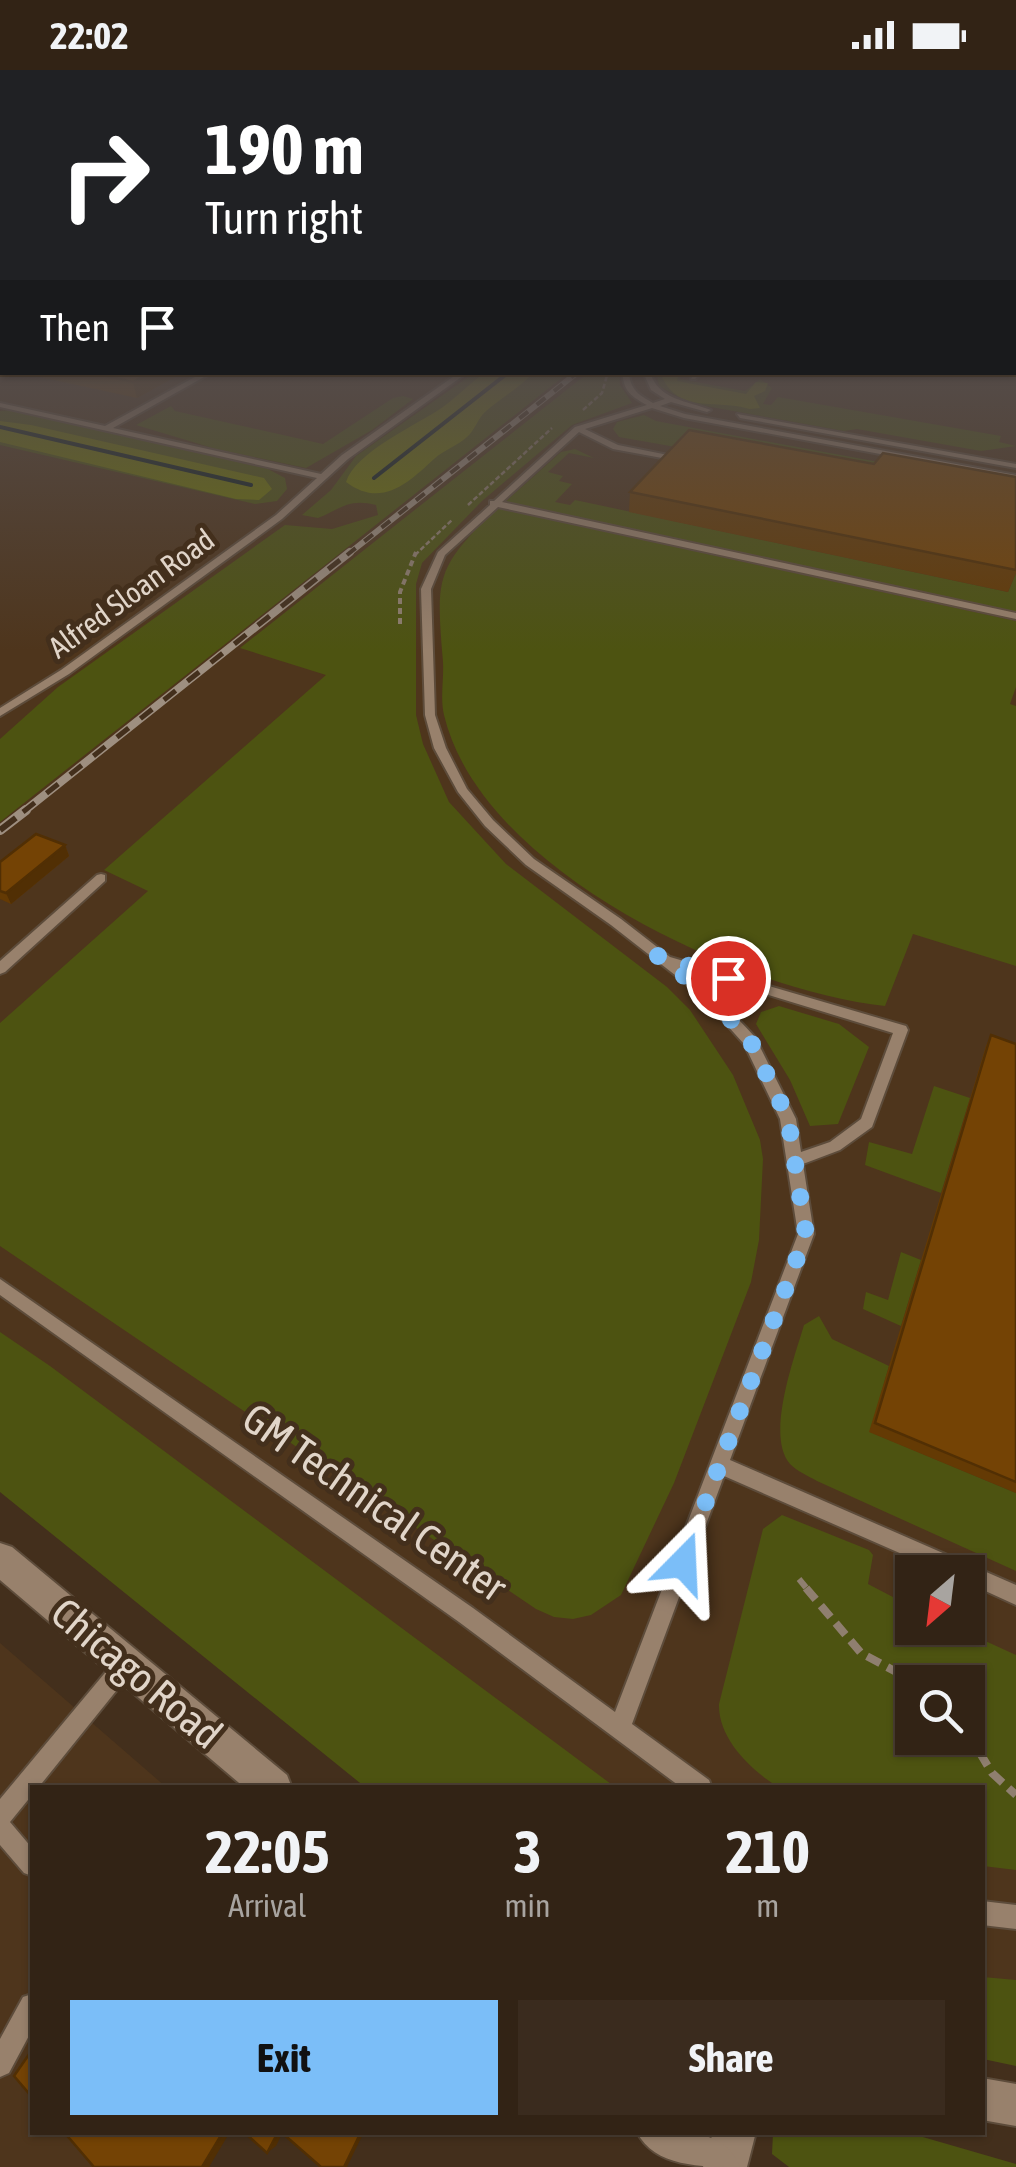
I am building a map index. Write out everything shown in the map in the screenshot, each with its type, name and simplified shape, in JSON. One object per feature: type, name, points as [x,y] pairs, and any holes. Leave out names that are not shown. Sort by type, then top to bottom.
[{"type":"main road","name":"Chicago Road","points":[[2,1565],[270,1785]]},
{"type":"main road","points":[[985,2100],[1016,2105]]},
{"type":"main road","points":[[663,2135],[722,2167],[734,2135]]},
{"type":"lane","points":[[221,455],[323,478]]},
{"type":"lane","name":"Alfred Sloan Road","points":[[0,723],[14,707],[279,517],[347,455]]},
{"type":"lane","points":[[548,455],[440,554],[428,578],[430,715],[440,748],[462,790],[530,862],[703,990],[750,1040],[788,1118],[806,1234],[620,1727]]},
{"type":"lane","points":[[653,455],[670,458]]},
{"type":"lane","points":[[896,455],[1016,477]]},
{"type":"lane","points":[[935,462],[939,455]]},
{"type":"lane","points":[[957,455],[1016,466]]},
{"type":"lane","points":[[988,460],[1016,457]]},
{"type":"lane","points":[[493,503],[1016,616]]},
{"type":"lane","points":[[0,702],[14,707]]},
{"type":"lane","name":"Alfred Sloan Road","points":[[0,712],[14,707]]},
{"type":"lane","points":[[0,969],[101,878]]},
{"type":"lane","points":[[658,956],[901,1030],[868,1124],[835,1146],[796,1160]]},
{"type":"lane","name":"GM Technical Center","points":[[0,1286],[696,1785]]},
{"type":"lane","points":[[721,1465],[925,1555]]},
{"type":"lane","points":[[985,1581],[1016,1595]]},
{"type":"lane","points":[[0,1817],[126,1664]]},
{"type":"lane","points":[[0,1827],[30,1863]]},
{"type":"lane","points":[[0,2064],[30,2010]]},
{"type":"path","points":[[799,1579],[872,1665],[895,1674]]},
{"type":"path","points":[[981,1755],[992,1773],[1016,1795]]},
{"type":"shaded area","points":[[0,455],[1016,455],[1016,2051],[985,2044],[985,1785],[408,1785],[0,1459]]},
{"type":"shaded area","points":[[0,1643],[164,1785],[30,1785],[30,2135],[227,2135],[209,2167],[0,2167]]},
{"type":"green space","points":[[43,455],[206,455],[268,469],[285,478],[287,489],[277,501],[255,504]]},
{"type":"green space","points":[[53,455],[162,455],[264,478],[272,489],[259,500],[236,499]]},
{"type":"green space","points":[[244,455],[329,455],[306,468]]},
{"type":"green space","points":[[368,455],[440,455],[405,484],[383,493],[359,490],[346,482]]},
{"type":"green space","points":[[464,455],[0,822],[0,739],[58,687],[285,525],[332,529],[378,515],[376,505],[358,503],[318,518],[302,515],[331,490],[356,456]]},
{"type":"green space","points":[[484,455],[537,455],[482,501],[422,563],[416,584],[416,715],[423,744],[449,802],[506,864],[667,987],[690,1010],[733,1075],[760,1140],[763,1159],[759,1240],[751,1282],[674,1483],[621,1595],[591,1615],[573,1619],[554,1617],[536,1609],[0,1246],[0,1023],[148,891],[104,870],[326,675],[240,648]]},
{"type":"green space","points":[[558,455],[567,455],[548,472],[563,476],[559,481],[572,484],[555,502],[570,505],[575,500],[1008,592],[1016,573],[1016,612],[505,502]]},
{"type":"green space","points":[[740,455],[840,455],[987,482]]},
{"type":"green space","points":[[497,508],[1016,621],[1016,687],[1010,704],[1016,706],[1016,966],[913,934],[885,1006],[826,995],[760,976],[691,948],[624,913],[561,871],[508,824],[468,772],[444,715],[440,610],[444,576],[461,546]]},
{"type":"green space","points":[[779,1006],[839,1024],[869,1047],[838,1124],[810,1126],[790,1080],[756,1024],[761,1012]]},
{"type":"green space","points":[[934,1086],[970,1098],[941,1193],[865,1165],[869,1142],[912,1154]]},
{"type":"green space","points":[[901,1252],[921,1260],[901,1326],[863,1309],[866,1292],[888,1300]]},
{"type":"green space","points":[[819,1316],[832,1339],[889,1366],[870,1432],[1016,1493],[1016,1571],[817,1481],[790,1464],[780,1435],[781,1416],[804,1325]]},
{"type":"green space","points":[[0,1332],[612,1785],[363,1785],[0,1492]]},
{"type":"green space","points":[[782,1515],[869,1550],[873,1555],[868,1584],[895,1598],[895,1645],[985,1645],[985,1641],[1016,1655],[1016,1870],[985,1866],[985,1785],[775,1785],[738,1752],[720,1717],[719,1704],[763,1529]]},
{"type":"green space","points":[[985,1977],[1016,1980],[1016,2066],[985,2059]]},
{"type":"green space","points":[[773,2135],[916,2135],[1016,2167],[789,2167],[772,2154]]},
{"type":"building","points":[[665,455],[824,455],[874,464],[881,455],[893,455],[1016,477],[1016,570],[630,492]]},
{"type":"building","points":[[36,834],[65,845],[6,893],[0,891],[0,862]]},
{"type":"building","points":[[991,1035],[1016,1044],[1016,1482],[875,1423]]},
{"type":"building","points":[[30,2053],[30,2095],[14,2076]]},
{"type":"building","points":[[67,2135],[221,2135],[202,2167],[94,2167]]},
{"type":"building","points":[[247,2135],[276,2135],[267,2153]]},
{"type":"building","points":[[284,2135],[360,2135],[344,2167],[321,2167]]},
{"type":"waterway","points":[[121,455],[251,485]]},
{"type":"waterway","points":[[374,478],[403,455]]},
{"type":"railway","points":[[347,555],[473,455]]},
{"type":"railway","points":[[23,812],[350,552]]},
{"type":"railway","points":[[0,830],[26,810]]},
{"type":"route","points":[[683,1563],[806,1234],[788,1118],[750,1040],[703,990],[658,956],[728,978]]}]
